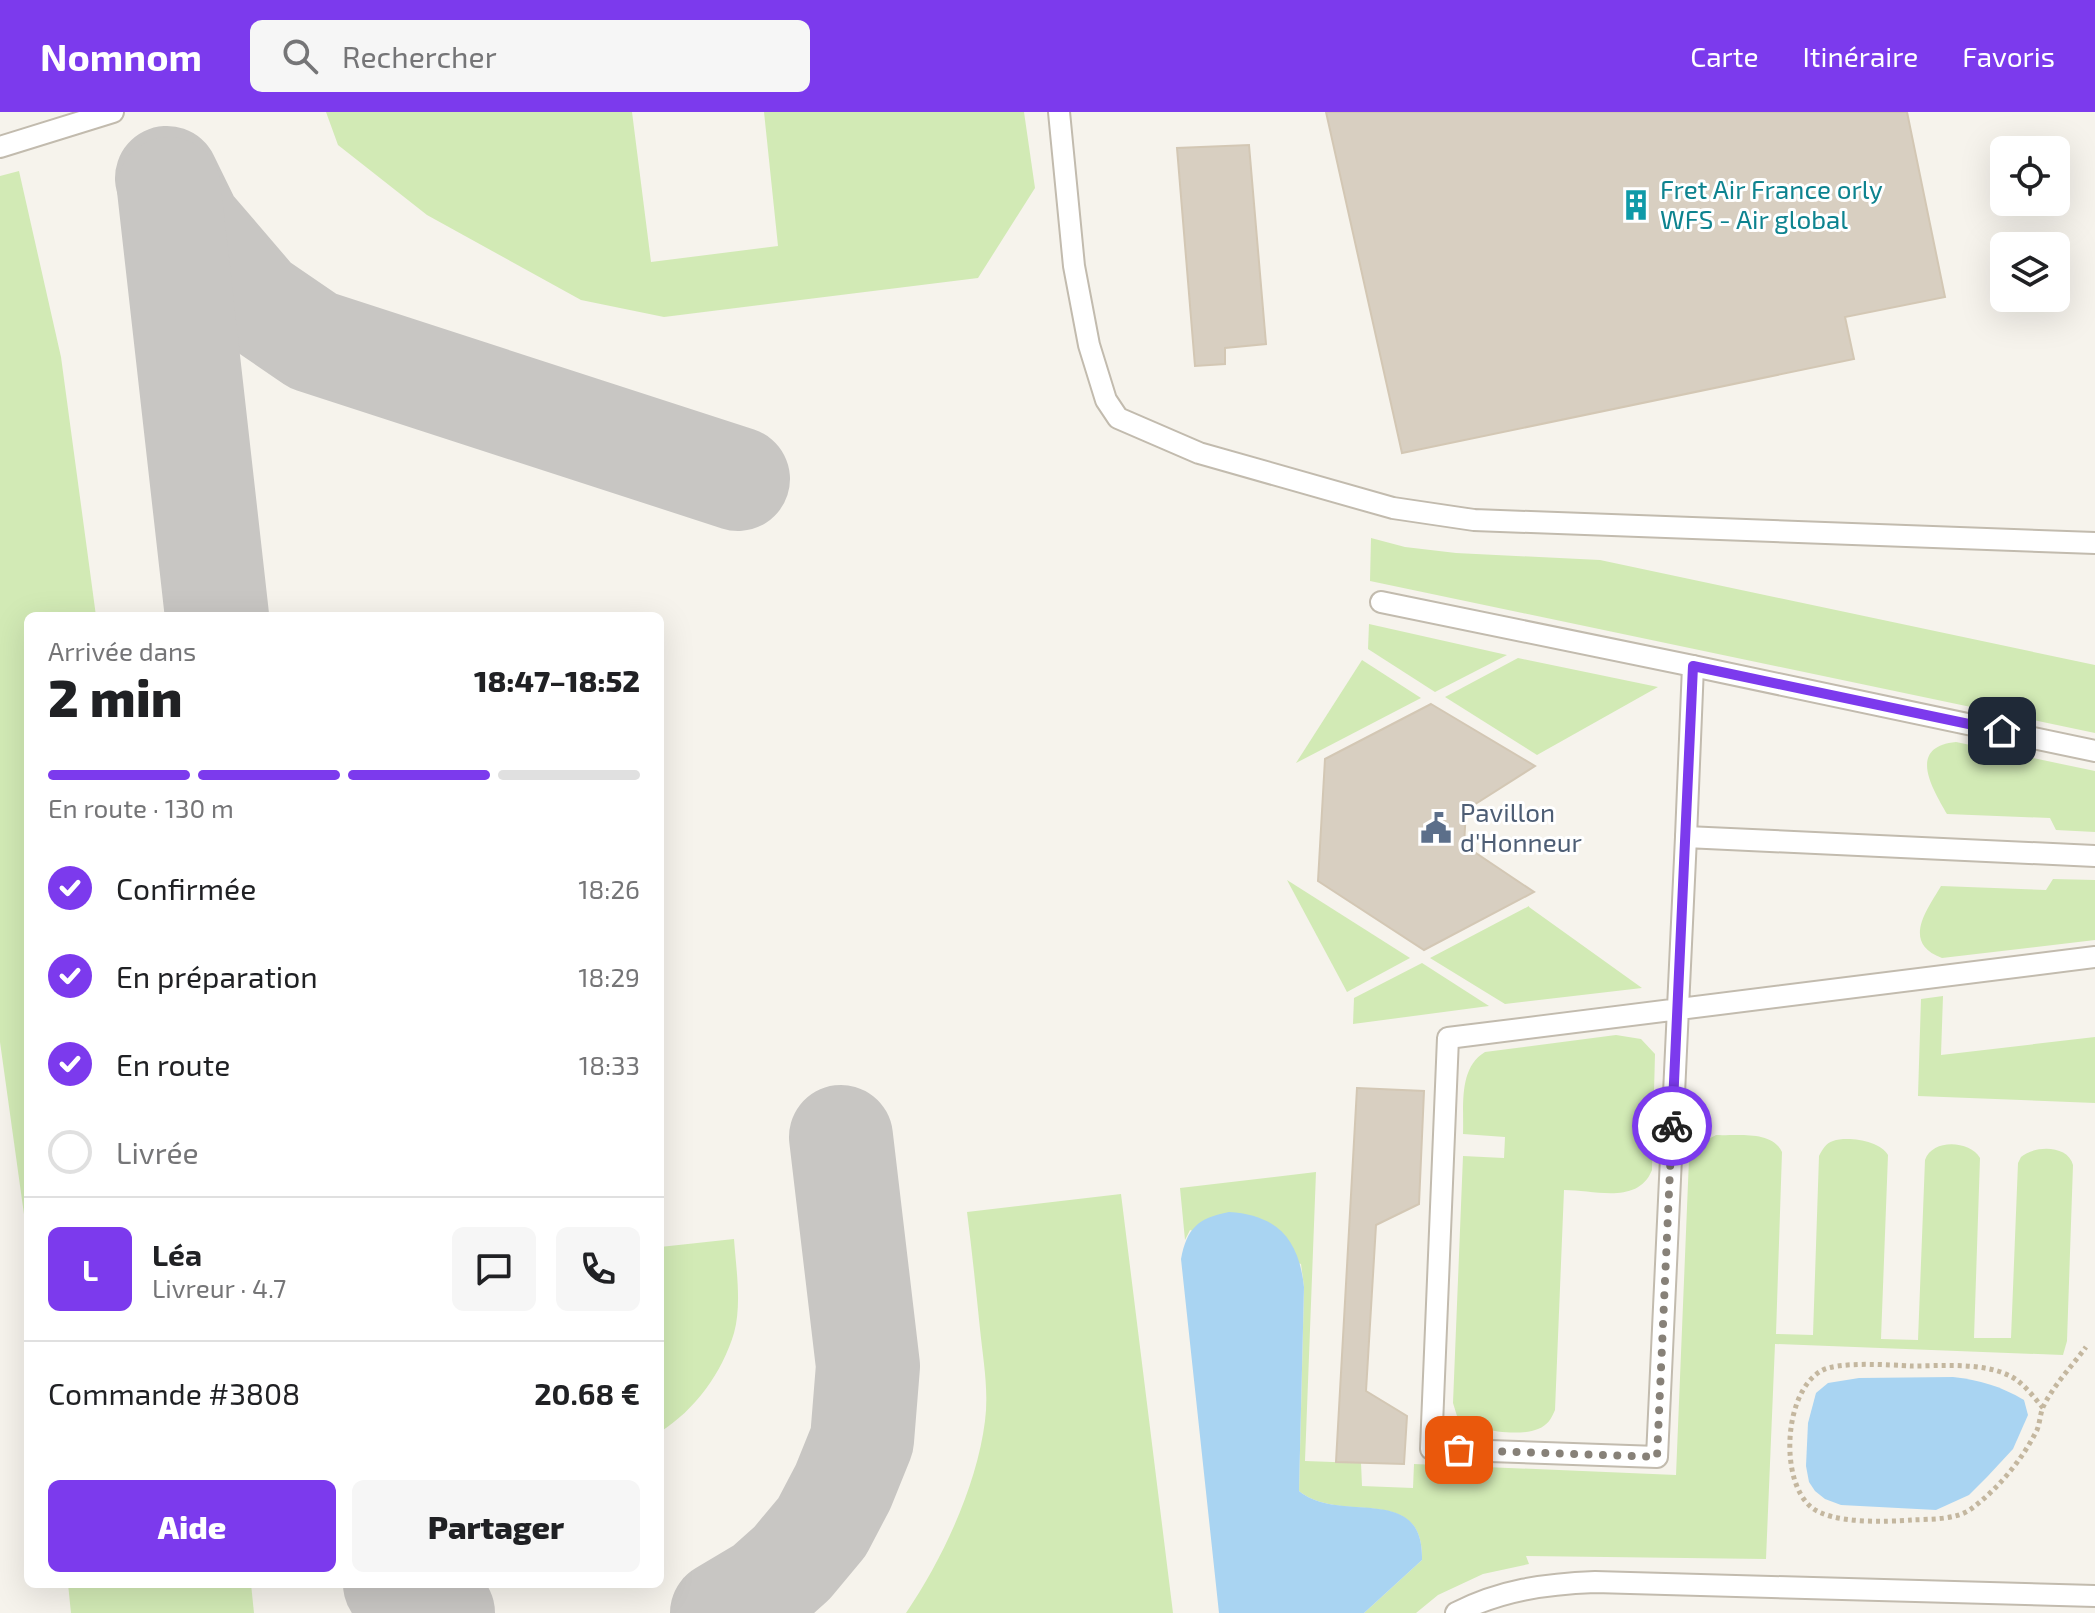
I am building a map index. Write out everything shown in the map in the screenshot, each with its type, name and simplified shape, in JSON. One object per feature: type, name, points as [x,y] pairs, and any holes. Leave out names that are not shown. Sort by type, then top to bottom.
[{"type":"lane","points":[[0,147],[113,112]]},
{"type":"lane","points":[[1059,112],[1074,266],[1089,345],[1106,400],[1118,418],[1199,453],[1393,508],[1474,520],[2095,543]]},
{"type":"lane","points":[[1381,602],[2095,751]]},
{"type":"lane","points":[[1693,666],[1686,837],[1678,1009],[1657,1457],[1431,1449],[1448,1038],[1678,1009],[2095,957]]},
{"type":"lane","points":[[1686,837],[2095,856]]},
{"type":"lane","points":[[1456,1613],[1499,1595],[1549,1584],[1580,1583],[2095,1596]]},
{"type":"path","points":[[2043,1408],[2007,1374],[1976,1368],[1865,1364],[1822,1369],[1804,1384],[1793,1421],[1790,1465],[1796,1490],[1812,1509],[1843,1519],[1896,1521],[1943,1518],[1968,1511],[1997,1486],[2024,1454],[2038,1427],[2043,1408],[2086,1347]]},
{"type":"green space","points":[[326,112],[632,112],[651,262],[778,246],[764,112],[1024,112],[1035,188],[978,278],[664,317],[581,300],[427,215],[338,145]]},
{"type":"green space","points":[[19,171],[61,357],[95,612],[24,612],[24,1214],[0,1042],[0,176]]},
{"type":"green space","points":[[1371,538],[1405,547],[1456,553],[1600,560],[2095,665],[2095,733],[1370,581]]},
{"type":"green space","points":[[1369,624],[1507,655],[1435,692],[1368,649]]},
{"type":"green space","points":[[1518,658],[1658,687],[1537,755],[1445,697]]},
{"type":"green space","points":[[1362,660],[1421,698],[1296,763]]},
{"type":"green space","points":[[1956,742],[2095,771],[2095,832],[2056,830],[2050,818],[1947,814],[1935,793],[1927,760],[1941,746]]},
{"type":"green space","points":[[2053,879],[2095,880],[2095,940],[1942,958],[1923,944],[1920,935],[1924,915],[1941,886],[2046,890]]},
{"type":"green space","points":[[1287,880],[1410,958],[1347,992]]},
{"type":"green space","points":[[1529,906],[1642,988],[1505,1004],[1430,958]]},
{"type":"green space","points":[[1422,963],[1489,1006],[1353,1024],[1354,998]]},
{"type":"green space","points":[[1943,996],[1941,1055],[2095,1037],[2095,1103],[1918,1096],[1921,999]]},
{"type":"green space","points":[[1616,1035],[1641,1039],[1655,1054],[1652,1170],[1637,1188],[1626,1192],[1564,1190],[1555,1410],[1547,1424],[1538,1429],[1520,1432],[1484,1429],[1457,1416],[1453,1403],[1463,1156],[1504,1158],[1505,1137],[1463,1134],[1466,1078],[1476,1059],[1485,1052]]},
{"type":"green space","points":[[1716,1135],[1762,1137],[1777,1145],[1782,1152],[1776,1334],[1813,1335],[1819,1156],[1828,1143],[1863,1141],[1878,1146],[1888,1155],[1881,1339],[1918,1340],[1925,1160],[1929,1153],[1952,1144],[1968,1148],[1980,1158],[1974,1338],[2011,1338],[2018,1163],[2021,1157],[2034,1150],[2050,1149],[2065,1154],[2073,1165],[2067,1341],[2063,1355],[1775,1344],[1766,1559],[1526,1556],[1529,1564],[1483,1574],[1438,1595],[1416,1613],[1364,1613],[1422,1560],[1419,1536],[1409,1521],[1395,1513],[1316,1501],[1299,1491],[1304,1287],[1301,1264],[1190,1230],[1185,1240],[1180,1188],[1316,1172],[1305,1461],[1361,1463],[1362,1486],[1413,1488],[1414,1464],[1676,1475],[1689,1159],[1701,1143]]},
{"type":"green space","points":[[1121,1194],[1173,1613],[906,1613],[956,1522],[974,1471],[985,1421],[985,1375],[967,1212]]},
{"type":"green space","points":[[734,1239],[738,1310],[729,1348],[715,1376],[696,1402],[664,1429],[664,1247]]},
{"type":"green space","points":[[68,1588],[251,1588],[254,1613],[71,1613]]},
{"type":"water","points":[[1229,1212],[1261,1218],[1283,1233],[1291,1243],[1301,1270],[1304,1287],[1299,1491],[1316,1500],[1336,1505],[1395,1512],[1409,1521],[1419,1536],[1422,1560],[1364,1613],[1219,1613],[1181,1259],[1187,1239],[1196,1226]]},
{"type":"water","points":[[1953,1377],[1990,1384],[2015,1395],[2024,1400],[2028,1415],[2013,1449],[1969,1495],[1936,1510],[1841,1505],[1815,1491],[1809,1482],[1806,1466],[1808,1423],[1816,1393],[1828,1383],[1859,1378]]},
{"type":"building","name":"Fret Air France orly WFS - Air global","points":[[1326,112],[1907,112],[1945,297],[1845,317],[1854,359],[1402,453]]},
{"type":"building","points":[[1249,145],[1266,344],[1225,348],[1225,364],[1195,366],[1177,148]]},
{"type":"building","points":[[1431,704],[1535,766],[1466,810],[1464,845],[1534,892],[1424,950],[1318,881],[1325,759]]},
{"type":"building","points":[[1357,1088],[1424,1091],[1419,1204],[1376,1225],[1366,1391],[1407,1416],[1404,1464],[1336,1462]]},
{"type":"taxiway","points":[[167,178],[190,225],[256,302],[313,341],[738,479]]},
{"type":"taxiway","points":[[169,189],[217,612]]},
{"type":"taxiway","points":[[722,1613],[764,1588],[792,1563],[822,1527],[862,1440],[868,1366],[841,1137]]},
{"type":"taxiway","points":[[402,1588],[443,1613]]},
{"type":"way so far","points":[[1459,1450],[1657,1457],[1672,1126]]},
{"type":"place","name":"Fret Air France orly WFS - Air global","points":[[1636,205]]},
{"type":"place","name":"Pavillon d'Honneur","points":[[1436,828]]},
{"type":"route","points":[[1672,1126],[1693,666],[2002,731]]}]
